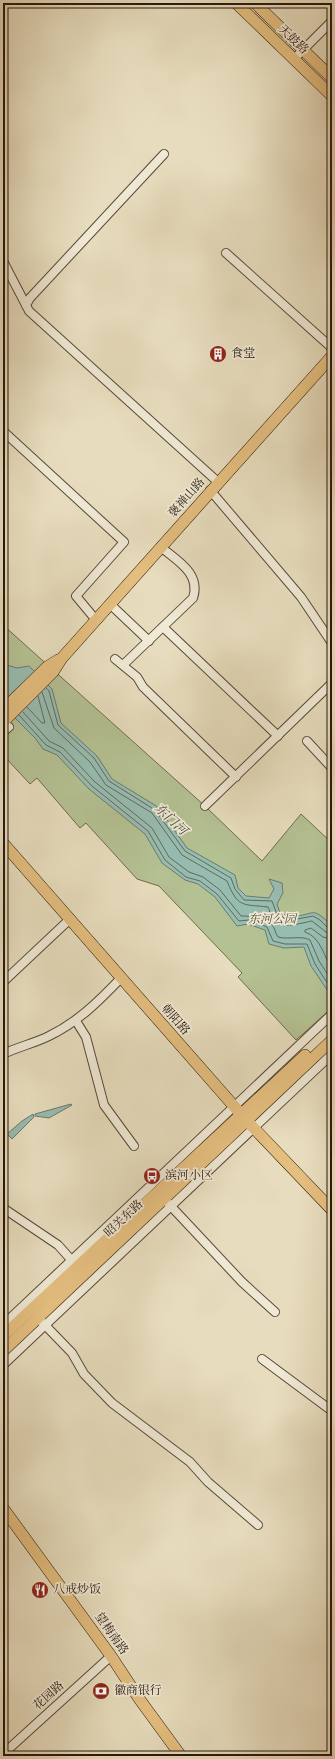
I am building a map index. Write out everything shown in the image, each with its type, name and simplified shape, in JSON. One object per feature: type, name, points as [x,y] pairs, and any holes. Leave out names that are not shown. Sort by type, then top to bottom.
[{"type":"main road","name":"天鼓路","points":[[236,3],[332,96]]},
{"type":"main road","name":"天鼓路","points":[[255,3],[332,78]]},
{"type":"main road","name":"褒禅山路","points":[[5,727],[7,711],[62,658],[111,605],[162,548],[214,486],[332,356]]},
{"type":"main road","name":"朝阳路","points":[[3,843],[244,1117],[332,1210]]},
{"type":"main road","name":"昭关东路","points":[[3,1351],[164,1199],[332,1030]]},
{"type":"main road","name":"昭关东路","points":[[244,1117],[332,1040]]},
{"type":"main road","name":"昭关东路","points":[[3,1336],[38,1317],[74,1263],[164,1199]]},
{"type":"main road","name":"望梅南路","points":[[3,1508],[111,1656],[180,1756]]},
{"type":"street","points":[[294,59],[332,21]]},
{"type":"street","points":[[26,305],[30,298],[164,154]]},
{"type":"street","points":[[226,253],[332,348]]},
{"type":"street","points":[[3,261],[29,311],[214,486],[301,597],[332,644]]},
{"type":"street","points":[[3,431],[124,542],[76,596],[96,620]]},
{"type":"street","points":[[123,665],[193,598],[196,591],[195,583],[188,570],[162,548]]},
{"type":"street","points":[[111,605],[149,641]]},
{"type":"street","points":[[163,627],[278,736]]},
{"type":"street","points":[[115,659],[123,665],[236,777]]},
{"type":"street","points":[[205,806],[332,683]]},
{"type":"street","points":[[306,741],[332,768]]},
{"type":"street","points":[[3,982],[70,919]]},
{"type":"street","points":[[3,1054],[48,1036],[76,1021],[100,1000],[121,978]]},
{"type":"street","points":[[275,1312],[242,1282],[164,1199],[244,1117],[332,1014]]},
{"type":"street","points":[[76,1021],[86,1037],[104,1105],[134,1146]]},
{"type":"street","points":[[3,1325],[244,1117],[332,1054]]},
{"type":"street","points":[[3,1208],[58,1245],[74,1263]]},
{"type":"street","points":[[3,1365],[38,1317],[72,1353],[84,1374],[112,1403],[190,1462],[208,1482],[258,1525]]},
{"type":"street","points":[[262,1359],[332,1411]]},
{"type":"street","name":"花园路","points":[[3,1754],[111,1656]]},
{"type":"green space","name":"东河公园","points":[[3,625],[205,806],[262,861],[301,814],[332,843],[332,1008],[296,1040],[238,977],[242,973],[159,886],[137,879],[86,823],[80,828],[37,778],[30,784],[3,755]]},
{"type":"water","points":[[3,664],[17,668],[29,666],[52,689],[61,723],[97,756],[112,779],[158,807],[187,848],[235,875],[238,888],[246,896],[269,898],[274,889],[269,879],[282,883],[283,893],[277,904],[280,913],[300,916],[316,913],[332,926],[332,997],[311,966],[304,947],[284,948],[269,944],[265,930],[248,924],[237,926],[215,897],[198,884],[185,880],[162,863],[145,834],[89,789],[57,755],[43,749],[35,738],[3,706]]},
{"type":"water","points":[[71,1104],[72,1105],[49,1118],[35,1116],[35,1114]]},
{"type":"water","points":[[33,1114],[34,1117],[12,1139],[7,1134],[22,1121]]},
{"type":"place","name":"食堂","points":[[218,354]]},
{"type":"place","name":"滨河小区","points":[[152,1176]]},
{"type":"place","name":"八戒炒饭","points":[[40,1590]]},
{"type":"place","name":"徽商银行","points":[[101,1691]]},
{"type":"water label","name":"东门河","points":[[170,820]]}]
